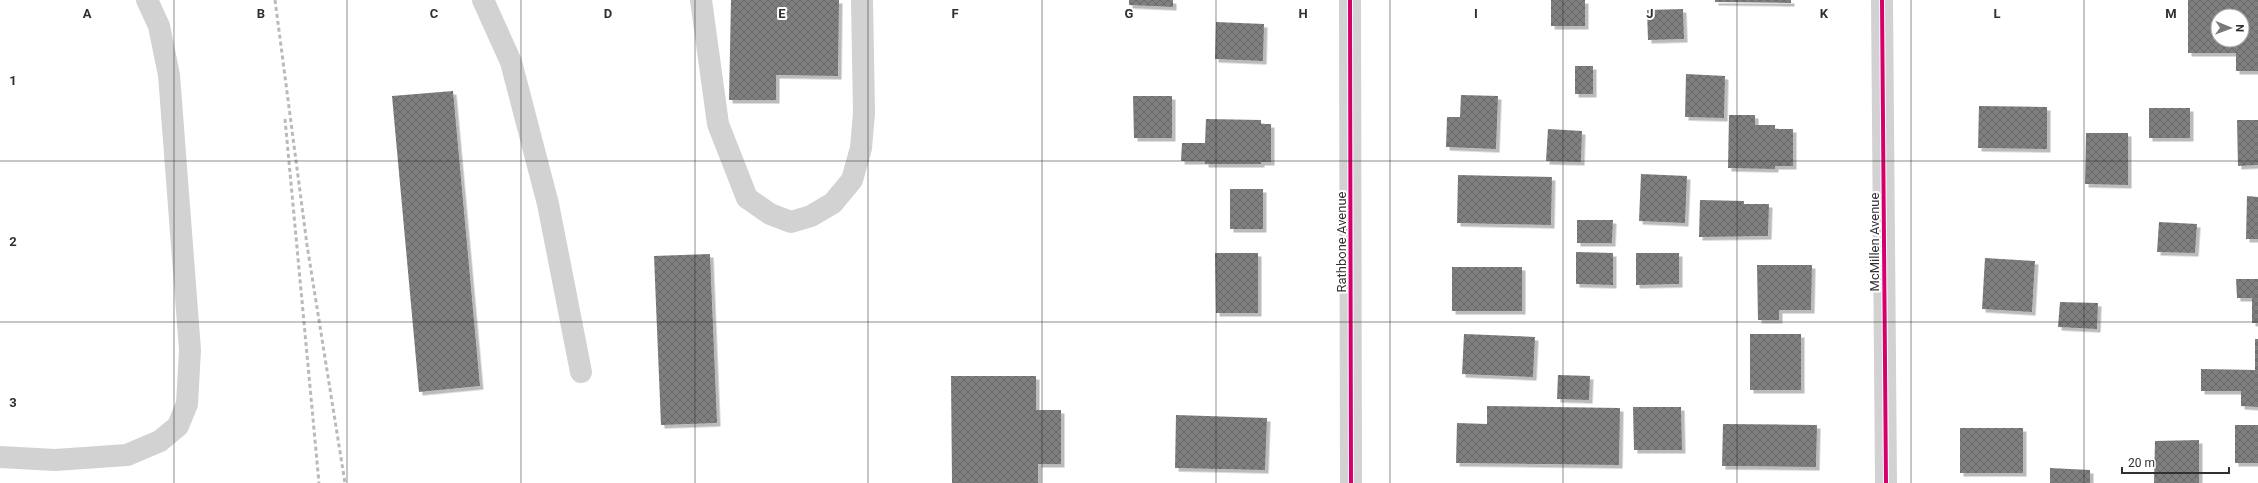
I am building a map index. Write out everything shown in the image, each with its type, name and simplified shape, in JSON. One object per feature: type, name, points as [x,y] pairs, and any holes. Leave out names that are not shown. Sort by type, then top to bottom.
[{"type":"street","points":[[0,458],[55,460],[127,455],[160,441],[178,426],[187,404],[190,350],[169,75],[159,26],[147,0]]},
{"type":"street","points":[[483,0],[511,62],[544,189],[581,372]]},
{"type":"street","points":[[701,0],[718,124],[747,198],[770,214],[791,222],[811,216],[833,203],[852,180],[860,148],[864,114],[862,0]]},
{"type":"street","name":"Rathbone Avenue","points":[[1350,0],[1352,483]]},
{"type":"street","name":"McMillen Avenue","points":[[1882,0],[1886,483]]},
{"type":"building","points":[[731,0],[839,0],[838,76],[776,75],[776,100],[729,100]]},
{"type":"building","points":[[1129,0],[1173,0],[1173,7],[1129,5]]},
{"type":"building","points":[[1551,0],[1585,0],[1585,26],[1551,26]]},
{"type":"building","points":[[1715,0],[1791,0],[1791,3],[1715,2]]},
{"type":"building","points":[[2188,0],[2258,0],[2258,71],[2236,71],[2236,53],[2188,53]]},
{"type":"building","points":[[1683,9],[1684,39],[1648,40],[1647,10]]},
{"type":"building","points":[[1216,22],[1264,24],[1263,61],[1215,59]]},
{"type":"building","points":[[1575,66],[1593,66],[1593,94],[1575,94]]},
{"type":"building","points":[[1686,74],[1725,76],[1724,118],[1685,117]]},
{"type":"building","points":[[453,91],[480,386],[419,392],[392,96]]},
{"type":"building","points":[[1461,95],[1498,96],[1496,149],[1446,147],[1447,117],[1460,117]]},
{"type":"building","points":[[1133,96],[1172,96],[1172,138],[1134,138]]},
{"type":"building","points":[[1979,106],[2047,107],[2047,149],[1978,148]]},
{"type":"building","points":[[2149,108],[2190,108],[2190,138],[2149,138]]},
{"type":"building","points":[[1729,115],[1755,115],[1755,125],[1775,125],[1775,129],[1793,129],[1793,166],[1775,166],[1775,169],[1728,168]]},
{"type":"building","points":[[1206,119],[1261,120],[1261,124],[1271,124],[1271,162],[1261,162],[1261,164],[1205,164],[1205,161],[1181,161],[1182,143],[1205,143]]},
{"type":"building","points":[[2237,120],[2258,120],[2258,165],[2238,166]]},
{"type":"building","points":[[1548,129],[1582,131],[1581,162],[1546,161]]},
{"type":"building","points":[[2086,133],[2128,133],[2128,185],[2085,184]]},
{"type":"building","points":[[1641,174],[1687,176],[1685,223],[1639,221]]},
{"type":"building","points":[[1458,175],[1552,177],[1551,225],[1457,223]]},
{"type":"building","points":[[1230,189],[1263,189],[1263,229],[1230,229]]},
{"type":"building","points":[[2247,196],[2258,197],[2258,239],[2246,239]]},
{"type":"building","points":[[1700,200],[1744,201],[1744,204],[1769,204],[1768,236],[1699,237]]},
{"type":"building","points":[[1577,220],[1613,220],[1612,243],[1577,243]]},
{"type":"building","points":[[2159,222],[2197,224],[2195,253],[2157,252]]},
{"type":"building","points":[[1576,252],[1613,253],[1613,285],[1576,284]]},
{"type":"building","points":[[1215,253],[1258,253],[1258,313],[1216,313]]},
{"type":"building","points":[[1636,253],[1679,253],[1679,284],[1636,285]]},
{"type":"building","points":[[710,254],[717,423],[661,425],[654,256]]},
{"type":"building","points":[[1985,258],[2035,261],[2032,312],[1982,309]]},
{"type":"building","points":[[1757,265],[1812,265],[1811,310],[1779,310],[1779,320],[1758,320]]},
{"type":"building","points":[[1452,267],[1522,267],[1522,311],[1452,311]]},
{"type":"building","points":[[2236,279],[2258,279],[2258,323],[2252,323],[2252,298],[2237,298]]},
{"type":"building","points":[[2060,302],[2098,303],[2097,329],[2058,327]]},
{"type":"building","points":[[1464,334],[1535,337],[1533,377],[1462,374]]},
{"type":"building","points":[[1750,334],[1801,334],[1801,390],[1750,390]]},
{"type":"building","points":[[2255,339],[2258,339],[2258,407],[2241,406],[2241,391],[2201,391],[2201,369],[2255,370]]},
{"type":"building","points":[[1558,375],[1590,376],[1589,400],[1557,399]]},
{"type":"building","points":[[951,376],[1036,376],[1036,410],[1061,410],[1061,464],[1038,464],[1038,483],[952,483]]},
{"type":"building","points":[[1487,406],[1620,408],[1619,465],[1456,463],[1457,423],[1487,424]]},
{"type":"building","points":[[1633,407],[1681,407],[1682,450],[1634,450]]},
{"type":"building","points":[[1176,415],[1267,418],[1265,470],[1175,468]]},
{"type":"building","points":[[1723,424],[1817,425],[1816,467],[1722,466]]},
{"type":"building","points":[[2235,425],[2258,425],[2258,463],[2235,463]]},
{"type":"building","points":[[1960,428],[2023,428],[2023,473],[1960,473]]},
{"type":"building","points":[[2199,440],[2199,483],[2154,483],[2155,441]]},
{"type":"building","points":[[2050,468],[2090,470],[2090,483],[2050,483]]},
{"type":"railway","points":[[275,0],[307,245],[345,483]]},
{"type":"railway","points":[[285,119],[319,483]]},
{"type":"cycle path","points":[[1350,0],[1351,483]]},
{"type":"cycle path","points":[[1882,0],[1886,483]]}]
